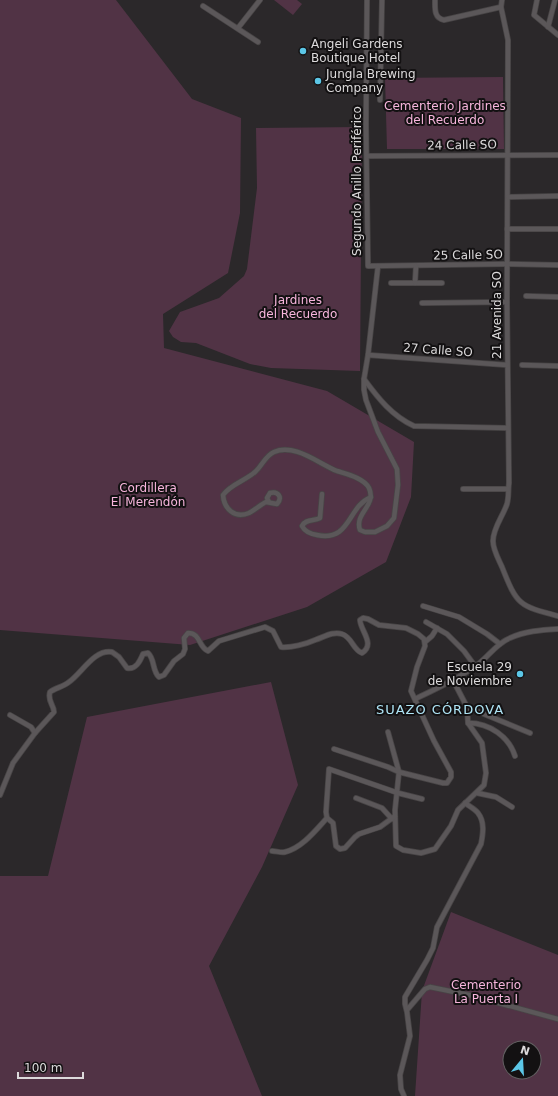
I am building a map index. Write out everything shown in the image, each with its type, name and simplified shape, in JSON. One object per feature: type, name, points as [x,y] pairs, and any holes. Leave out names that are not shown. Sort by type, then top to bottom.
[{"type":"street","points":[[238,28],[260,0]]},
{"type":"street","name":"Segundo Anillo Periférico","points":[[367,0],[366,156],[368,266],[378,266],[364,379],[364,390],[366,400],[378,432],[397,468],[398,485],[394,518],[387,526],[375,532],[365,532],[360,530],[358,519],[369,504],[371,497]]},
{"type":"street","name":"Segundo Anillo Periférico","points":[[380,100],[382,0]]},
{"type":"street","points":[[435,0],[436,16],[439,19],[444,20],[501,7]]},
{"type":"street","points":[[502,0],[501,7],[508,40],[508,155]]},
{"type":"street","points":[[537,0],[534,16],[558,35]]},
{"type":"street","points":[[548,27],[555,0]]},
{"type":"street","points":[[203,6],[258,42]]},
{"type":"street","name":"21 Avenida SO","points":[[508,155],[507,365],[509,483],[508,502],[496,529],[493,542],[517,600],[534,610],[558,616]]},
{"type":"street","name":"24 Calle SO","points":[[366,156],[558,155]]},
{"type":"street","points":[[508,197],[558,196]]},
{"type":"street","points":[[507,229],[558,230]]},
{"type":"street","name":"25 Calle SO","points":[[378,266],[507,264],[558,265]]},
{"type":"street","points":[[415,266],[415,280]]},
{"type":"street","points":[[391,283],[415,280],[442,283]]},
{"type":"street","points":[[526,296],[558,297]]},
{"type":"street","points":[[422,303],[507,302]]},
{"type":"street","name":"27 Calle SO","points":[[368,355],[507,365]]},
{"type":"street","points":[[522,365],[558,366]]},
{"type":"street","points":[[364,379],[385,406],[401,419],[414,426],[508,428]]},
{"type":"street","points":[[269,502],[266,502],[249,513],[239,515],[232,513],[228,509],[224,502],[223,495],[227,489],[257,471],[264,460],[274,452],[285,450],[313,458],[325,466],[367,484],[371,497],[361,502],[346,526],[340,532],[330,536],[321,536],[309,533],[302,526],[307,521],[320,518],[322,494]]},
{"type":"street","points":[[462,489],[508,489]]},
{"type":"street","points":[[423,606],[459,616],[500,644]]},
{"type":"street","points":[[0,796],[13,763],[35,732],[54,712],[54,708],[48,698],[50,692],[71,681],[97,655],[104,652],[108,651],[116,654],[129,669],[136,666],[145,653],[149,654],[156,675],[159,677],[164,675],[174,661],[183,654],[185,649],[184,638],[188,633],[193,633],[197,636],[202,647],[208,651],[220,641],[261,627],[271,630],[280,645],[284,647],[314,641],[326,635],[337,633],[348,636],[358,651],[362,653],[366,649],[368,642],[367,636],[360,623],[361,619],[365,618],[379,625],[406,628],[422,636],[425,642]]},
{"type":"street","points":[[426,622],[453,639],[475,666]]},
{"type":"street","points":[[334,749],[400,772],[447,783],[451,777],[448,766],[434,741],[415,699],[411,694],[411,687],[425,642],[432,636],[437,628]]},
{"type":"street","points":[[415,699],[453,680],[475,666],[509,638],[525,633],[558,628]]},
{"type":"street","points":[[388,732],[400,772],[394,817],[396,846],[403,850],[421,853],[435,849],[451,826],[458,810],[484,785],[486,773],[482,743],[468,723],[467,707],[453,680]]},
{"type":"street","points":[[467,707],[530,733]]},
{"type":"street","points":[[10,715],[31,727],[35,732]]},
{"type":"street","points":[[468,723],[490,728],[497,732],[507,741],[513,749],[515,756]]},
{"type":"street","points":[[394,817],[380,827],[359,834],[354,837],[346,848],[340,849],[336,846],[333,824],[327,818],[326,805],[329,769],[398,793],[422,799]]},
{"type":"street","points":[[476,793],[496,797],[512,807]]},
{"type":"street","points":[[356,798],[378,806],[394,817]]},
{"type":"street","points":[[404,1096],[401,1089],[400,1075],[410,1036],[407,1010],[404,1004],[405,997],[433,948],[437,927],[481,844],[483,835],[483,826],[478,813],[465,804]]},
{"type":"street","points":[[272,851],[284,852],[296,847],[327,818]]},
{"type":"street","points":[[407,1010],[425,989],[430,987],[558,1018]]},
{"type":"green space","name":"Cordillera El Merendón","points":[[0,0],[116,0],[192,99],[241,118],[240,213],[228,273],[163,314],[164,348],[327,391],[414,442],[411,497],[386,562],[307,607],[190,645],[0,630]]},
{"type":"green space","points":[[274,0],[297,0],[302,4],[293,15]]},
{"type":"green space","name":"Cementerio Jardines del Recuerdo","points":[[503,77],[504,149],[387,149],[385,78]]},
{"type":"green space","name":"Jardines del Recuerdo","points":[[362,127],[360,371],[271,368],[250,364],[196,343],[181,342],[173,337],[169,331],[180,312],[219,298],[244,276],[247,269],[257,188],[256,128]]},
{"type":"green space","points":[[271,682],[298,785],[262,867],[209,966],[262,1096],[0,1096],[0,876],[48,876],[87,717]]},
{"type":"green space","name":"Cementerio La Puerta I","points":[[451,912],[558,955],[558,1096],[415,1096],[422,991]]},
{"type":"place","name":"Angeli Gardens Boutique Hotel","points":[[303,51]]},
{"type":"place","name":"Jungla Brewing Company","points":[[318,81]]},
{"type":"place","name":"Escuela 29 de Noviembre","points":[[520,674]]},
{"type":"district","name":"SUAZO CÓRDOVA","points":[[440,709]]}]
